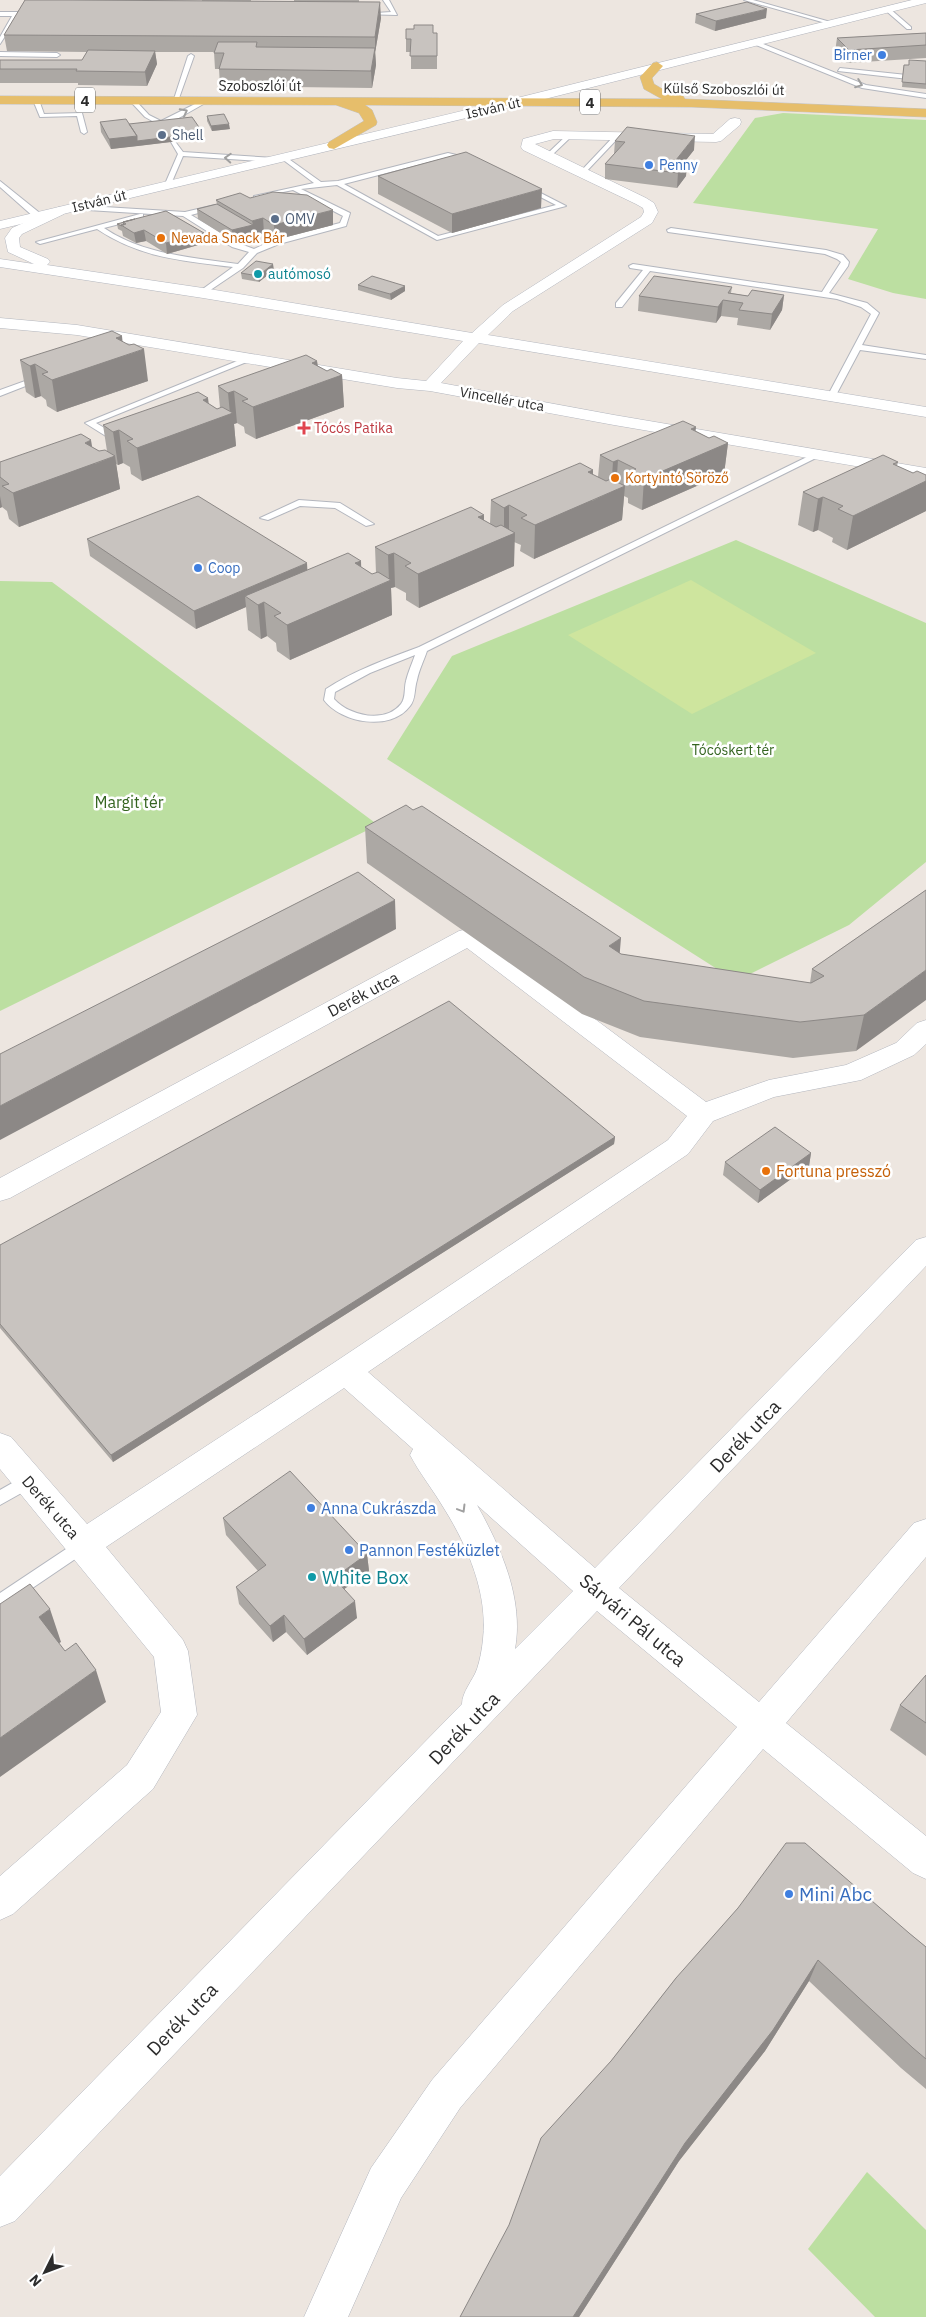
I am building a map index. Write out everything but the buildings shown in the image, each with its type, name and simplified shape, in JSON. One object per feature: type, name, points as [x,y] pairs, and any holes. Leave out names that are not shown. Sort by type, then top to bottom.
[{"type":"main road","points":[[657,66],[646,77],[648,86],[665,96],[692,103]]},
{"type":"main road","name":"Szoboszlói út","points":[[0,100],[521,101]]},
{"type":"main road","points":[[324,101],[354,105],[370,115],[371,122],[334,145]]},
{"type":"main road","name":"Külső Szoboszlói út","points":[[521,101],[803,106],[926,113]]},
{"type":"main road","points":[[659,103],[704,108],[720,113],[735,122],[756,112],[803,106]]},
{"type":"street","name":"István út","points":[[0,225],[521,101],[830,22],[926,0]]},
{"type":"street","points":[[430,386],[474,338],[508,308],[648,220],[651,212],[649,206],[528,147],[528,142],[553,136],[570,135],[716,138],[735,122]]},
{"type":"street","name":"István út","points":[[0,235],[65,209]]},
{"type":"street","points":[[65,209],[17,231],[12,238],[12,246],[25,256],[77,274]]},
{"type":"street","points":[[0,254],[77,274]]},
{"type":"street","points":[[0,263],[203,294],[926,412]]},
{"type":"street","name":"Vincellér utca","points":[[0,323],[77,330],[318,370],[430,386],[926,473]]},
{"type":"street","name":"Derék utca","points":[[0,1191],[468,937],[703,1114],[678,1147],[346,1371],[84,1544]]},
{"type":"street","points":[[703,1114],[769,1089],[852,1073],[905,1048],[926,1029]]},
{"type":"street","name":"Derék utca","points":[[0,2206],[597,1591],[926,1248]]},
{"type":"street","name":"Sárvári Pál utca","points":[[346,1371],[597,1591],[926,1860]]},
{"type":"street","points":[[393,1412],[448,1485],[468,1518],[483,1548],[492,1576],[500,1635],[495,1667],[469,1723]]},
{"type":"street","name":"Derék utca","points":[[0,1446],[84,1544],[171,1651],[179,1715],[140,1777],[0,1901]]},
{"type":"street","points":[[326,2317],[386,2183],[446,2094],[926,1534]]},
{"type":"lane","points":[[357,14],[395,14],[386,0]]},
{"type":"lane","points":[[748,0],[830,22]]},
{"type":"lane","points":[[887,9],[909,28]]},
{"type":"lane","points":[[0,14],[39,14]]},
{"type":"lane","points":[[0,42],[16,14]]},
{"type":"lane","points":[[753,42],[864,87],[896,94],[926,96]]},
{"type":"lane","points":[[0,54],[57,55]]},
{"type":"lane","points":[[176,101],[191,56]]},
{"type":"lane","points":[[798,60],[851,73],[926,79]]},
{"type":"lane","points":[[36,100],[42,116],[80,114],[84,132]]},
{"type":"lane","points":[[133,100],[147,116],[163,124],[205,101]]},
{"type":"lane","points":[[548,156],[570,135]]},
{"type":"lane","points":[[582,174],[616,136]]},
{"type":"lane","points":[[174,142],[181,154]]},
{"type":"lane","points":[[181,154],[280,159],[320,184]]},
{"type":"lane","points":[[168,184],[181,154]]},
{"type":"lane","points":[[249,199],[294,188],[338,183],[448,155],[469,158],[477,163]]},
{"type":"lane","points":[[0,183],[38,216]]},
{"type":"lane","points":[[338,183],[437,238],[562,206],[520,184]]},
{"type":"lane","points":[[203,294],[240,266],[254,251],[276,242],[344,224],[347,215],[294,188]]},
{"type":"lane","points":[[65,209],[185,214],[222,206]]},
{"type":"lane","points":[[40,242],[151,213]]},
{"type":"lane","points":[[185,214],[235,245],[254,251]]},
{"type":"lane","points":[[98,226],[122,242],[145,250],[170,256],[240,266]]},
{"type":"lane","points":[[671,230],[826,252],[840,257],[844,262],[844,266],[824,295]]},
{"type":"lane","points":[[633,266],[824,295],[864,305],[875,313],[831,397]]},
{"type":"lane","points":[[619,305],[648,268]]},
{"type":"lane","points":[[126,348],[144,342]]},
{"type":"lane","points":[[856,347],[926,357]]},
{"type":"lane","points":[[133,439],[119,444],[89,423],[250,359]]},
{"type":"lane","points":[[300,377],[318,370]]},
{"type":"lane","points":[[0,393],[54,374]]},
{"type":"lane","points":[[423,649],[410,685],[408,700],[404,707],[396,713],[370,718],[356,717],[334,707],[329,700],[330,691],[344,682],[423,649],[818,455]]},
{"type":"lane","points":[[265,518],[299,502],[337,505],[369,524]]},
{"type":"lane","points":[[0,1498],[28,1480]]},
{"type":"lane","points":[[0,1602],[84,1544]]},
{"type":"green space","points":[[783,113],[926,120],[926,299],[893,293],[848,279],[878,229],[693,203],[755,118]]},
{"type":"green space","name":"Tócóskert tér","points":[[736,540],[926,623],[926,862],[849,925],[736,981],[387,759],[452,656]]},
{"type":"green space","points":[[691,580],[816,653],[692,714],[568,635]]},
{"type":"green space","name":"Margit tér","points":[[0,581],[52,582],[378,825],[0,1011]]},
{"type":"green space","points":[[867,2172],[926,2230],[926,2317],[875,2317],[808,2249]]},
{"type":"place","name":"Birner","points":[[882,55]]},
{"type":"place","name":"Shell","points":[[162,135]]},
{"type":"place","name":"Penny","points":[[649,165]]},
{"type":"place","name":"OMV","points":[[275,219]]},
{"type":"place","name":"Nevada Snack Bár","points":[[161,238]]},
{"type":"place","name":"autómosó","points":[[258,274]]},
{"type":"place","name":"Tócós Patika","points":[[304,428]]},
{"type":"place","name":"Kortyintó Söröző","points":[[615,478]]},
{"type":"place","name":"Coop","points":[[198,568]]},
{"type":"place","name":"Fortuna presszó","points":[[766,1171]]},
{"type":"place","name":"Anna Cukrászda","points":[[311,1508]]},
{"type":"place","name":"Pannon Festéküzlet","points":[[349,1550]]},
{"type":"place","name":"White Box","points":[[312,1577]]},
{"type":"place","name":"Mini Abc","points":[[789,1894]]}]
